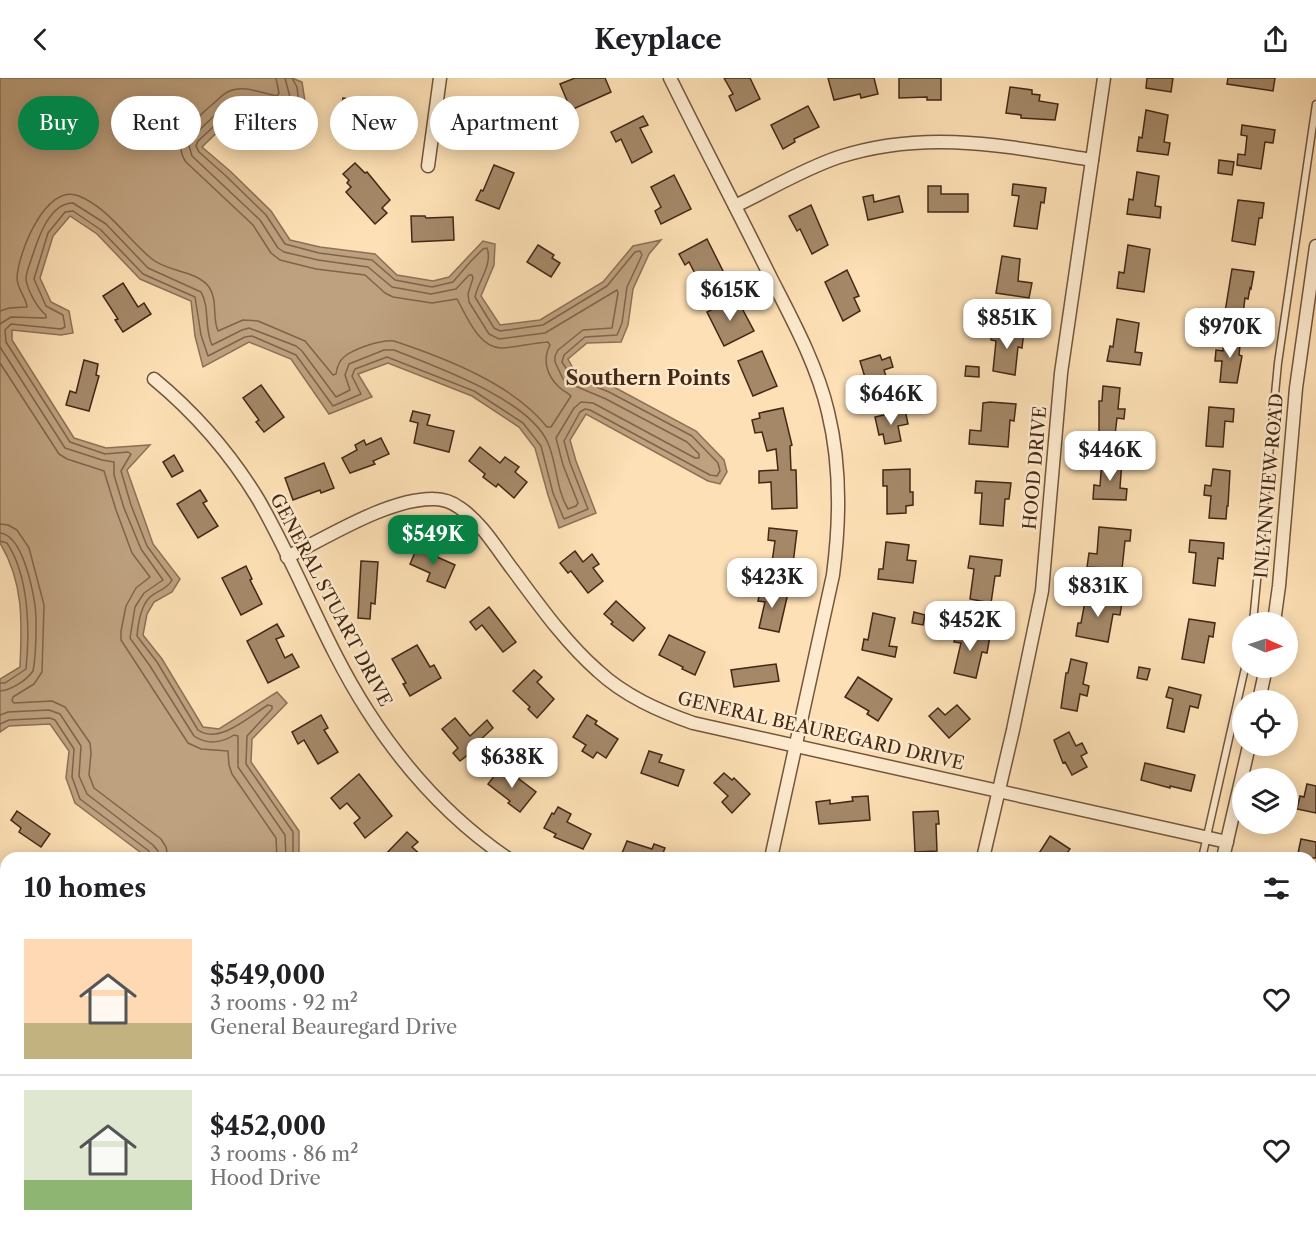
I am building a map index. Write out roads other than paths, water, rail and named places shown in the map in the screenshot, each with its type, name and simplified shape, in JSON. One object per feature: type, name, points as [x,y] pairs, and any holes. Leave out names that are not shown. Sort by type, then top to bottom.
[{"type":"street","points":[[428,166],[440,78]]},
{"type":"street","points":[[670,78],[800,334],[822,392],[834,439],[838,533],[828,600],[772,852]]},
{"type":"street","name":"HOOD DRIVE","points":[[984,852],[1042,591],[1061,373],[1104,78]]},
{"type":"street","points":[[735,206],[820,164],[868,149],[899,143],[970,142],[1092,160]]},
{"type":"street","name":"INLYNNVIEW ROAD","points":[[1275,612],[1296,388],[1316,246]]},
{"type":"street","name":"GENERAL STUART DRIVE","points":[[154,379],[183,404],[218,441],[258,500],[340,662],[389,744],[430,793],[463,824],[499,852]]},
{"type":"street","name":"GENERAL BEAUREGARD DRIVE","points":[[287,557],[383,509],[401,503],[437,499],[451,502],[470,516],[487,535],[585,659],[616,686],[641,701],[684,720],[1227,842]]},
{"type":"street","points":[[1224,852],[1247,756]]},
{"type":"lane","points":[[1253,612],[1278,363],[1316,104]]},
{"type":"lane","points":[[1204,852],[1243,678]]},
{"type":"water","points":[[0,78],[292,78],[302,82],[304,96],[213,96],[213,136],[202,147],[271,211],[290,240],[320,247],[375,254],[397,275],[433,281],[449,277],[483,241],[495,244],[494,265],[481,296],[500,325],[540,320],[603,282],[633,246],[661,240],[649,254],[633,289],[628,325],[621,342],[587,343],[568,359],[575,372],[612,386],[696,431],[724,460],[727,472],[720,484],[708,481],[586,414],[570,440],[596,513],[559,528],[535,448],[519,427],[472,396],[388,363],[358,374],[372,397],[329,414],[291,359],[249,342],[203,367],[195,336],[191,301],[140,279],[97,234],[70,216],[53,236],[40,278],[51,302],[69,311],[73,333],[61,335],[12,330],[12,340],[74,438],[106,448],[150,445],[127,470],[153,544],[180,579],[172,592],[154,602],[147,614],[143,635],[162,659],[203,727],[219,729],[277,692],[287,703],[252,739],[251,762],[299,831],[299,852],[140,852],[75,803],[66,778],[69,751],[50,724],[9,726],[0,732],[0,679],[20,667],[20,603],[14,573],[0,543]]},
{"type":"district","name":"Southern Points","points":[[648,378]]}]
